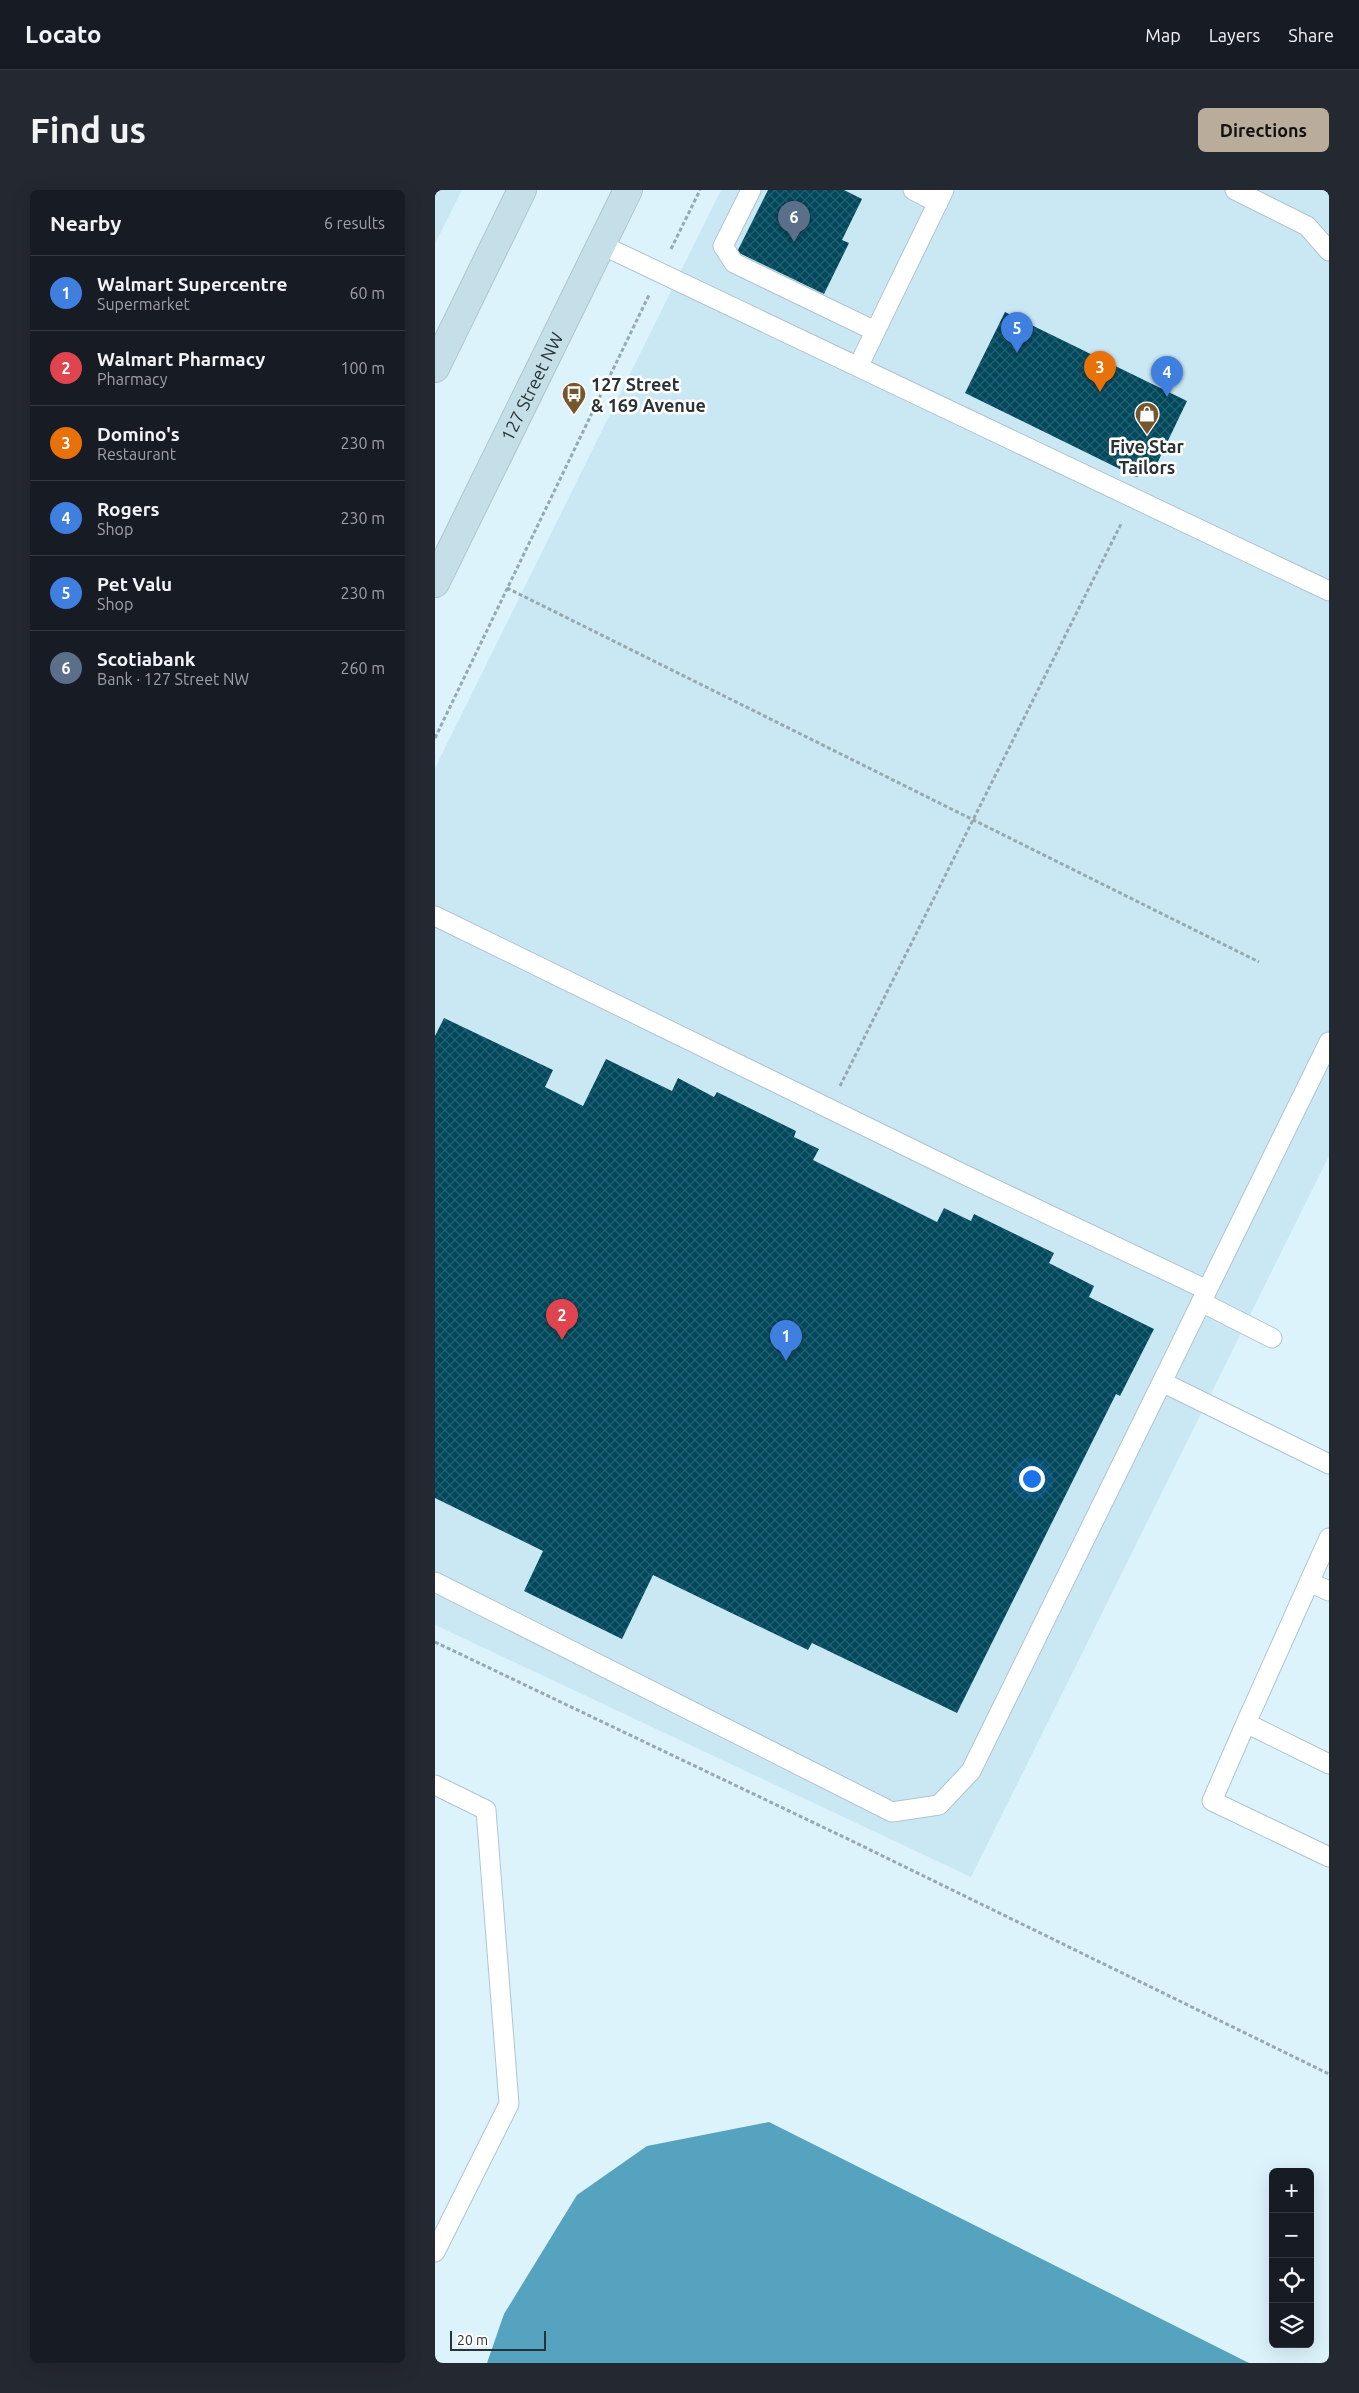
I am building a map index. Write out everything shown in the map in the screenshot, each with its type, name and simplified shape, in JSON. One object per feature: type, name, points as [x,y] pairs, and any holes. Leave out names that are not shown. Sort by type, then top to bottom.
[{"type":"main road","points":[[435,368],[523,190]]},
{"type":"main road","points":[[602,245],[613,190]]},
{"type":"main road","name":"127 Street NW","points":[[435,583],[441,552],[602,245],[628,190]]},
{"type":"lane","points":[[751,190],[723,246],[734,263],[875,331]]},
{"type":"lane","points":[[858,367],[941,197],[913,190]]},
{"type":"lane","points":[[1235,190],[1307,226],[1329,251]]},
{"type":"lane","points":[[602,245],[1329,591]]},
{"type":"lane","points":[[435,916],[828,1108],[1204,1296],[1272,1338]]},
{"type":"lane","points":[[435,1582],[891,1812],[939,1805],[971,1770],[1329,1042]]},
{"type":"lane","points":[[1162,1382],[1329,1464]]},
{"type":"lane","points":[[1329,1538],[1212,1801],[1329,1856]]},
{"type":"lane","points":[[1309,1582],[1329,1591]]},
{"type":"lane","points":[[1246,1723],[1329,1762]]},
{"type":"lane","points":[[435,1785],[486,1810],[509,2104],[435,2252]]},
{"type":"path","points":[[676,239],[699,190]]},
{"type":"path","points":[[435,738],[642,309]]},
{"type":"path","points":[[828,1108],[1134,499]]},
{"type":"path","points":[[507,588],[1259,962]]},
{"type":"path","points":[[435,1642],[1329,2074]]},
{"type":"shaded area","points":[[435,190],[462,190],[435,244]]},
{"type":"shaded area","points":[[721,190],[1329,190],[1329,1156],[971,1877],[435,1625],[435,768]]},
{"type":"water","points":[[769,2122],[1249,2363],[487,2363],[504,2314],[577,2195],[647,2146]]},
{"type":"building","points":[[768,190],[844,190],[862,199],[842,240],[849,243],[824,294],[737,252]]},
{"type":"building","points":[[1005,312],[1187,401],[1153,472],[1136,477],[965,393]]},
{"type":"building","points":[[444,1018],[553,1070],[545,1087],[583,1106],[606,1059],[672,1091],[678,1078],[714,1097],[717,1092],[796,1131],[794,1137],[819,1149],[813,1160],[937,1222],[944,1208],[971,1221],[974,1214],[1054,1253],[1049,1263],[1094,1286],[1089,1297],[1154,1329],[1120,1396],[1116,1394],[957,1713],[812,1643],[808,1650],[653,1575],[622,1639],[524,1591],[543,1551],[435,1498],[435,1036]]},
{"type":"place","name":"Scotiabank","points":[[794,242]]},
{"type":"place","name":"Pet Valu","points":[[1017,353]]},
{"type":"place","name":"Domino's","points":[[1100,392]]},
{"type":"place","name":"Rogers","points":[[1167,397]]},
{"type":"place","name":"127 Street & 169 Avenue","points":[[574,415]]},
{"type":"place","name":"Five Star Tailors","points":[[1147,435]]},
{"type":"place","name":"Walmart Pharmacy","points":[[562,1340]]},
{"type":"place","name":"Walmart Supercentre","points":[[786,1361]]}]
